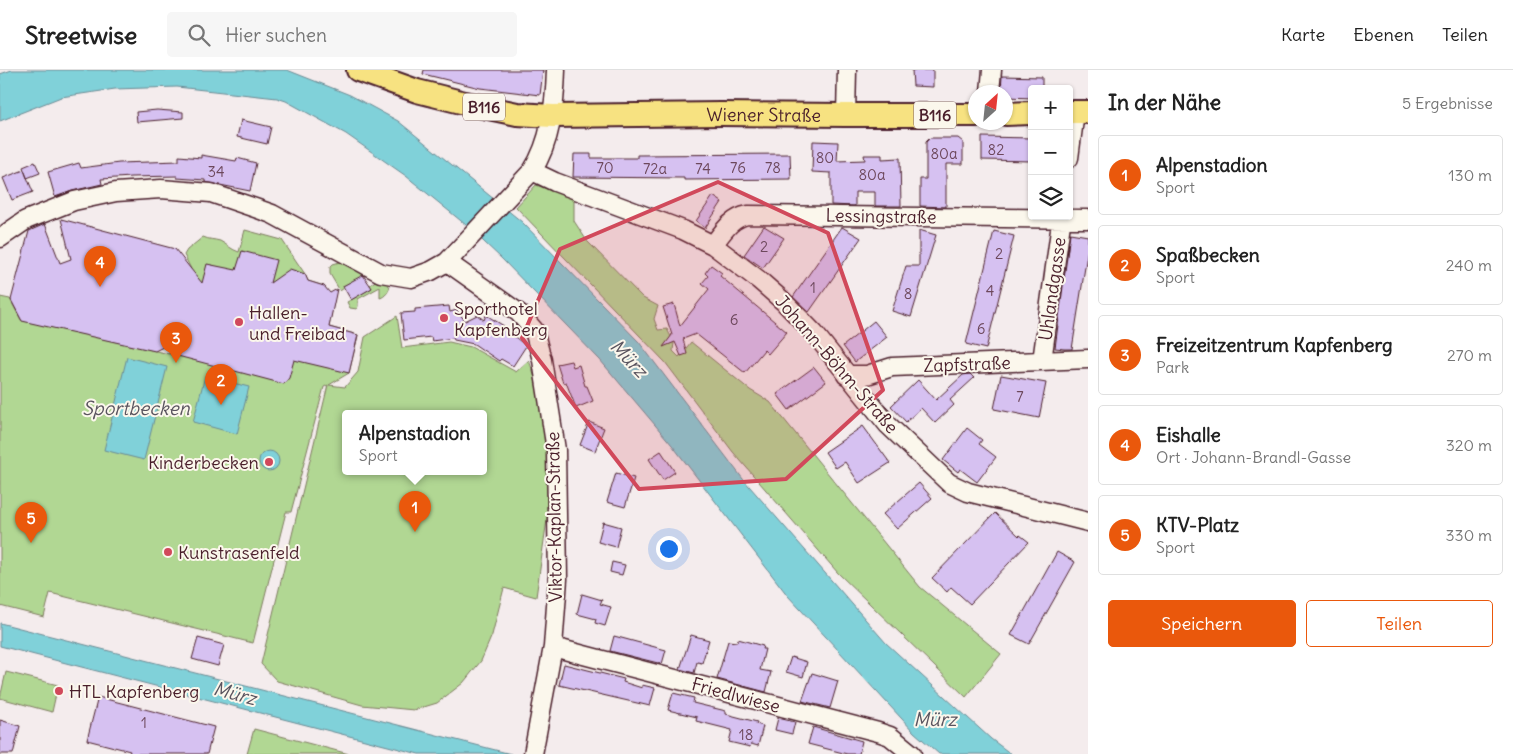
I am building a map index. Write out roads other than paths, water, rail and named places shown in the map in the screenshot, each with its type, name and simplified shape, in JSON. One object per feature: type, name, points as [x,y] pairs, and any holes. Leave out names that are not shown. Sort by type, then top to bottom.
[{"type":"main road","name":"Wiener Straße","points":[[358,70],[417,91],[465,103],[514,113],[552,116],[968,114]]},
{"type":"main road","points":[[1013,114],[1028,113]]},
{"type":"street","points":[[0,238],[26,220],[74,201],[116,192],[161,189],[211,193],[272,214],[381,273],[411,278],[431,271],[447,262],[532,171],[541,157],[552,116],[556,70]]},
{"type":"street","points":[[846,115],[847,70]]},
{"type":"street","points":[[991,85],[992,70]]},
{"type":"street","points":[[1073,138],[1078,112]]},
{"type":"street","name":"Johann-Böhm-Straße","points":[[532,171],[555,182],[683,230],[713,245],[783,301],[814,333],[888,425],[949,483],[968,492],[1088,522]]},
{"type":"street","name":"Lessingstraße","points":[[713,245],[731,222],[738,217],[748,215],[1028,218]]},
{"type":"street","name":"Lessingstraße","points":[[1073,218],[1088,219]]},
{"type":"street","name":"Uhlandgasse","points":[[1042,361],[1061,220]]},
{"type":"street","name":"Viktor-Kaplan-Straße","points":[[447,262],[519,313],[534,330],[542,360],[556,450],[558,579],[553,647],[533,751]]},
{"type":"street","name":"Zapfstraße","points":[[846,375],[867,375],[892,367],[1088,359]]},
{"type":"street","name":"Friedlwiese","points":[[553,647],[878,732],[890,736],[912,754]]},
{"type":"water","name":"Mürz","points":[[12,70],[287,70],[350,95],[398,121],[522,222],[639,342],[743,479],[886,643],[991,739],[1011,754],[939,754],[914,732],[788,596],[672,445],[600,360],[502,259],[466,225],[406,176],[346,134],[286,101],[277,98],[177,87],[115,89],[61,97],[0,121],[0,74]]},
{"type":"water","name":"Sportbecken","points":[[127,357],[167,367],[144,460],[104,450]]},
{"type":"water","points":[[205,376],[249,387],[237,434],[193,422]]},
{"type":"water","name":"Kinderbecken","points":[[269,451],[276,454],[279,461],[276,468],[269,471],[262,468],[259,461],[262,454]]},
{"type":"water","name":"Mürz","points":[[0,623],[511,754],[419,754],[0,646]]},
{"type":"place","name":"Eishalle","points":[[100,287]]},
{"type":"place","name":"Sporthotel Kapfenberg","points":[[444,318]]},
{"type":"place","name":"Hallen- und Freibad","points":[[239,322]]},
{"type":"place","name":"Freizeitzentrum Kapfenberg","points":[[176,363]]},
{"type":"place","name":"Spaßbecken","points":[[221,405]]},
{"type":"place","name":"Kinderbecken","points":[[269,462]]},
{"type":"place","name":"Alpenstadion","points":[[415,532]]},
{"type":"place","name":"KTV-Platz","points":[[31,543]]},
{"type":"place","name":"Kunstrasenfeld","points":[[168,552]]},
{"type":"place","name":"HTL Kapfenberg","points":[[59,691]]}]
